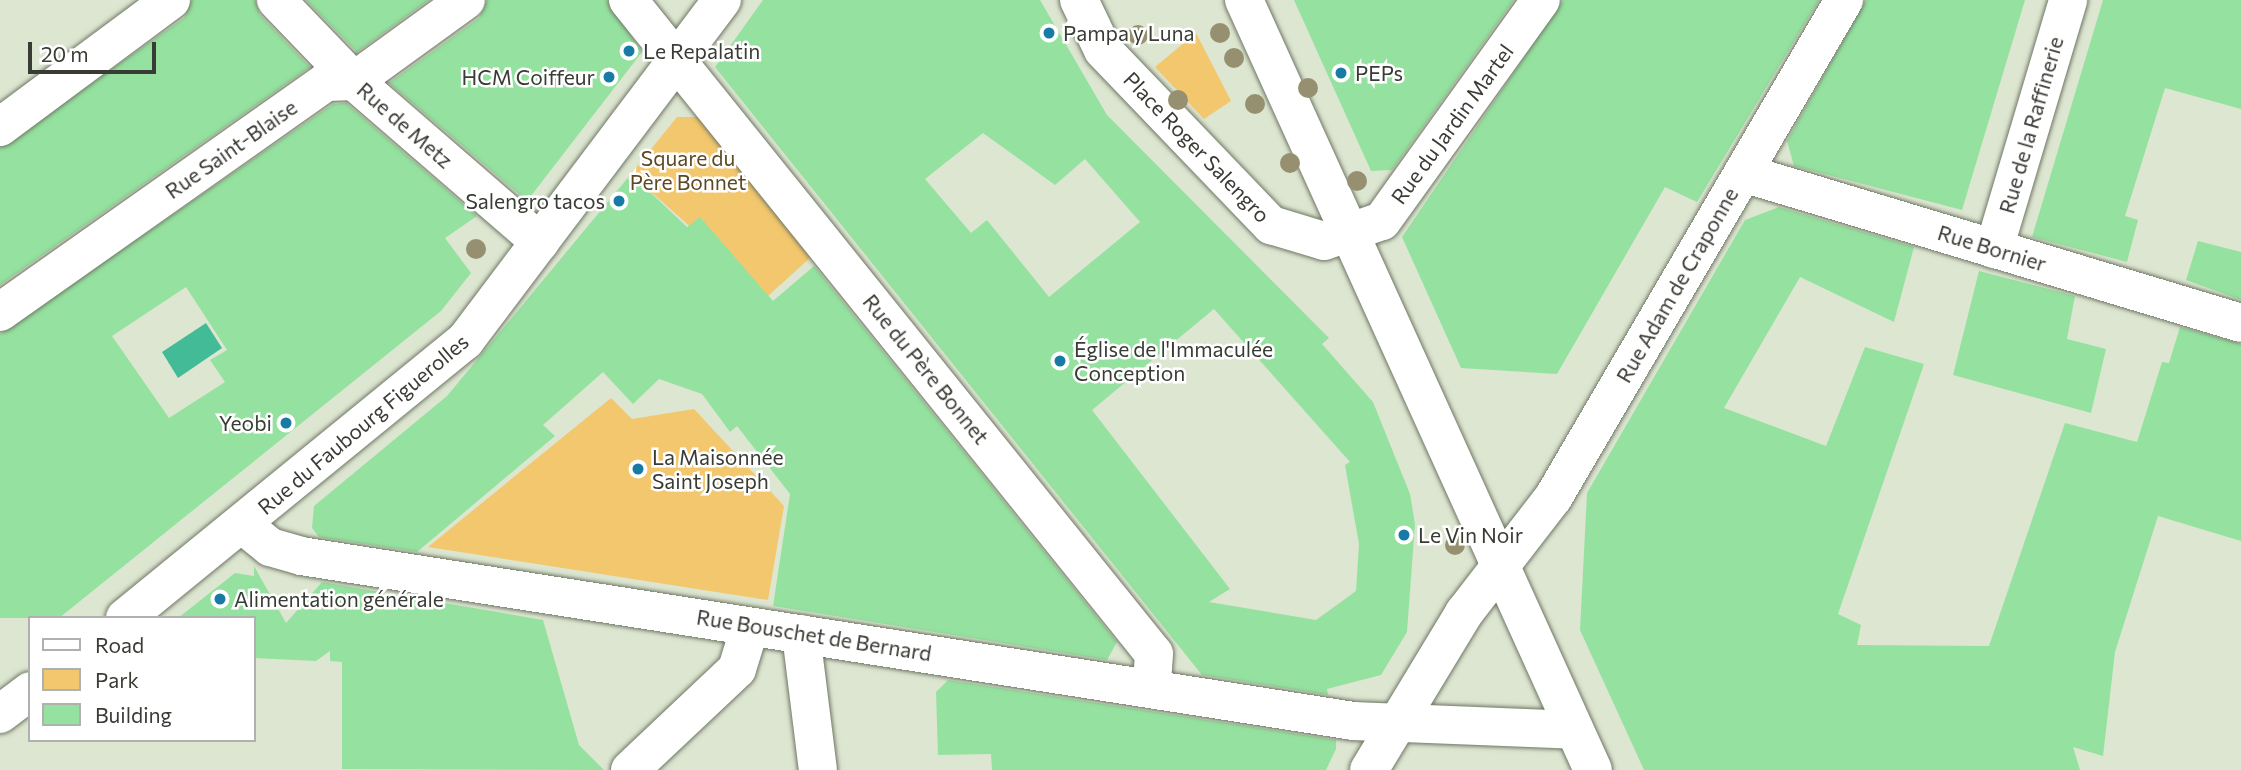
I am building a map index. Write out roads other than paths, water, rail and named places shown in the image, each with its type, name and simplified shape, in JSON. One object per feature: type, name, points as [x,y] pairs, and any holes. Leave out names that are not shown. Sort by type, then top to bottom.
[{"type":"street","points":[[0,127],[171,0]]},
{"type":"street","name":"Rue de Metz","points":[[276,0],[354,81],[540,242]]},
{"type":"street","name":"Rue Saint-Blaise","points":[[0,312],[327,82],[354,81],[466,0]]},
{"type":"street","name":"Rue du Père Bonnet","points":[[628,0],[1154,653],[1152,686]]},
{"type":"street","name":"Rue du Faubourg Figuerolles","points":[[128,616],[243,525],[466,341],[722,0]]},
{"type":"street","name":"Place Roger Salengro","points":[[1079,0],[1104,50],[1271,225],[1324,241],[1350,233]]},
{"type":"street","points":[[1244,0],[1593,770]]},
{"type":"street","name":"Rue du Jardin Martel","points":[[1350,233],[1382,221],[1541,0]]},
{"type":"street","name":"Rue Adam de Craponne","points":[[1392,727],[1500,563],[1553,498],[1844,0]]},
{"type":"street","name":"Rue de la Raffinerie","points":[[1994,249],[2067,0]]},
{"type":"street","name":"Rue Bornier","points":[[1744,173],[2241,323]]},
{"type":"street","name":"Rue Bouschet de Bernard","points":[[243,525],[270,547],[301,556],[1152,686],[1392,727],[1574,730]]},
{"type":"street","points":[[630,770],[737,669],[750,626]]},
{"type":"street","points":[[802,634],[818,770]]},
{"type":"street","points":[[0,714],[28,693]]},
{"type":"street","points":[[1369,770],[1392,727]]},
{"type":"place","name":"Pampa y Luna","points":[[1049,33]]},
{"type":"place","name":"Le Repalatin","points":[[629,51]]},
{"type":"place","name":"PEPs","points":[[1341,73]]},
{"type":"place","name":"HCM Coiffeur","points":[[609,77]]},
{"type":"place","name":"Salengro tacos","points":[[619,201]]},
{"type":"place","name":"Église de l'Immaculée Conception","points":[[1060,361]]},
{"type":"place","name":"Yeobi","points":[[286,423]]},
{"type":"place","name":"La Maisonnée Saint Joseph","points":[[638,469]]},
{"type":"place","name":"Le Vin Noir","points":[[1404,535]]},
{"type":"place","name":"Alimentation générale","points":[[220,599]]},
{"type":"park label","name":"Square du Père Bonnet","points":[[688,170]]}]
